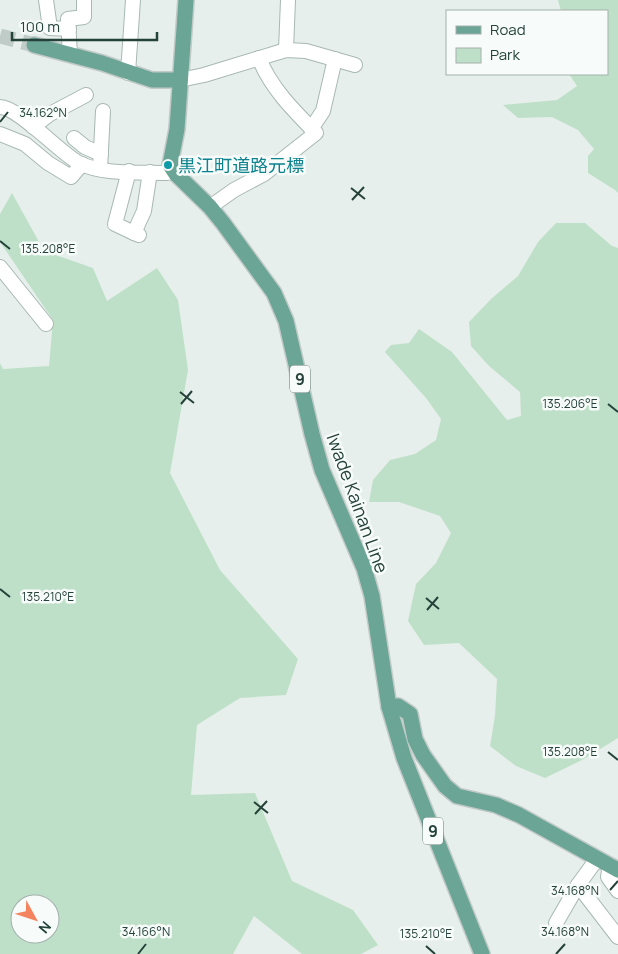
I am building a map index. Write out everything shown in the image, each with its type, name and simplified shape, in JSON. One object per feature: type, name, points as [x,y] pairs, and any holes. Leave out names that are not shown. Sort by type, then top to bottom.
[{"type":"main road","points":[[172,169],[170,165],[176,129],[186,0]]},
{"type":"main road","points":[[34,46],[102,63],[152,80],[180,80]]},
{"type":"main road","name":"Iwade Kainan Line","points":[[172,169],[210,207],[274,293],[286,321],[322,470],[364,568],[372,596],[389,707],[404,758],[482,954]]},
{"type":"main road","points":[[389,707],[398,706],[410,714],[415,740],[423,755],[445,786],[457,796],[496,805],[519,815],[608,865]]},
{"type":"street","points":[[46,0],[50,28],[69,29]]},
{"type":"street","points":[[70,54],[68,19],[84,17],[84,0]]},
{"type":"street","points":[[128,73],[133,0]]},
{"type":"street","points":[[286,50],[288,0]]},
{"type":"street","points":[[180,80],[204,76],[286,50],[306,51],[355,65]]},
{"type":"street","points":[[210,207],[234,190],[264,174],[316,133],[277,89],[259,58]]},
{"type":"street","points":[[311,129],[323,111],[335,59]]},
{"type":"street","points":[[33,127],[50,114],[86,95]]},
{"type":"street","points":[[0,107],[4,107],[16,114],[82,164],[95,169],[167,172],[172,169]]},
{"type":"street","points":[[100,170],[102,111]]},
{"type":"street","points":[[0,134],[25,144],[48,163],[71,177],[82,164]]},
{"type":"street","points":[[74,138],[85,147],[101,154]]},
{"type":"street","points":[[129,171],[113,230],[136,234],[144,210],[150,172]]},
{"type":"street","points":[[0,267],[46,324]]},
{"type":"street","points":[[556,923],[578,885],[608,865]]},
{"type":"street","points":[[608,865],[608,877],[618,891]]},
{"type":"street","points":[[578,885],[618,938]]},
{"type":"green space","points":[[558,0],[618,0],[618,193],[588,173],[588,156],[594,149],[578,130],[552,117],[518,118],[503,105],[557,100],[577,86],[570,75],[608,75],[608,10],[561,10]]},
{"type":"green space","points":[[12,193],[44,251],[93,268],[107,301],[157,268],[178,300],[188,370],[170,473],[220,570],[298,659],[286,695],[240,698],[197,725],[191,795],[255,793],[292,881],[353,910],[378,945],[361,954],[302,954],[254,916],[233,954],[0,954],[0,363],[3,369],[49,366],[53,320],[0,242],[0,214]]},
{"type":"green space","points":[[556,223],[585,223],[612,246],[618,248],[618,738],[584,759],[545,778],[516,766],[490,746],[495,716],[497,679],[459,643],[424,645],[408,621],[416,584],[436,563],[451,533],[440,516],[399,502],[369,502],[373,480],[390,460],[415,454],[436,440],[441,419],[426,398],[385,352],[391,345],[409,343],[419,329],[452,352],[507,420],[521,416],[520,392],[489,366],[471,346],[469,322],[491,299],[518,276],[538,242]]},
{"type":"tunnel","points":[[0,36],[34,45]]},
{"type":"place","name":"黒江町道路元標","points":[[168,165]]}]
